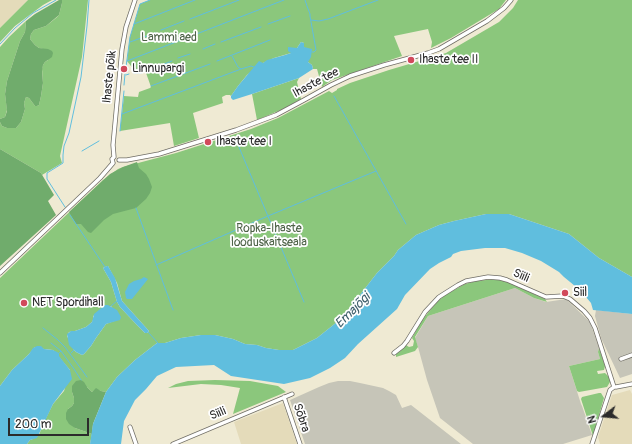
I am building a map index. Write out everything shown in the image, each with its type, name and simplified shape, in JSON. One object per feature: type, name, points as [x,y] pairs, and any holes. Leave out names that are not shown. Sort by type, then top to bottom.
[{"type":"street","name":"Ihaste põik","points":[[114,157],[113,145],[122,49],[126,27],[135,0]]},
{"type":"street","name":"Ihaste tee","points":[[119,160],[159,154],[236,130],[276,115],[350,76],[439,49],[487,21],[498,13],[511,0]]},
{"type":"street","points":[[0,273],[109,169],[113,163],[112,159],[114,157],[118,157],[119,160],[117,163],[113,163]]},
{"type":"street","name":"Siili","points":[[394,353],[407,341],[425,312],[439,297],[466,281],[488,277],[500,278],[546,297],[563,296],[570,299],[584,311],[590,318],[594,328],[614,387]]},
{"type":"street","points":[[621,359],[632,355]]},
{"type":"street","points":[[592,444],[610,390],[614,387],[632,384]]},
{"type":"street","name":"Siili","points":[[173,444],[292,394]]},
{"type":"street","name":"Sõbra","points":[[284,397],[300,444]]},
{"type":"street","points":[[130,427],[136,444]]},
{"type":"shaded area","points":[[0,0],[28,0],[0,28]]},
{"type":"shaded area","points":[[515,288],[534,298],[546,302],[566,299],[590,322],[599,348],[598,352],[600,359],[569,366],[592,435],[563,444],[473,444],[440,418],[415,338],[428,316]]},
{"type":"shaded area","points":[[596,310],[632,314],[632,374],[620,378],[601,338],[595,316]]},
{"type":"shaded area","points":[[350,381],[383,388],[389,391],[396,395],[402,408],[411,405],[461,444],[305,444],[290,400],[329,383]]},
{"type":"shaded area","points":[[630,390],[632,394],[632,444],[600,444],[598,437],[612,395]]},
{"type":"shaded area","points":[[283,403],[297,444],[241,444],[234,422]]},
{"type":"green space","points":[[28,0],[52,0],[15,26],[0,42],[0,28]]},
{"type":"green space","points":[[59,0],[62,0],[62,3],[59,15],[46,26],[34,30],[30,39],[39,48],[48,49],[53,53],[52,57],[43,65],[43,83],[39,105],[35,106],[29,98],[26,97],[24,103],[25,109],[21,122],[16,128],[7,128],[2,126],[0,119],[5,117],[7,111],[5,94],[7,81],[20,41],[25,32],[26,21]]},
{"type":"green space","points":[[62,0],[88,0],[82,57],[60,156],[62,163],[42,175],[0,149],[0,122],[2,126],[7,128],[16,128],[21,122],[25,109],[24,103],[26,97],[29,98],[35,106],[39,105],[43,83],[42,69],[45,62],[48,60],[43,49],[35,45],[30,39],[31,34],[34,30],[46,26],[59,15]]},
{"type":"green space","name":"Lammi aed","points":[[150,0],[506,0],[499,9],[451,38],[431,48],[432,42],[428,29],[394,36],[402,56],[332,80],[322,87],[317,69],[313,69],[312,65],[308,62],[304,43],[301,42],[291,53],[263,63],[247,75],[231,96],[226,95],[222,97],[223,103],[193,113],[199,138],[174,146],[170,123],[120,131],[124,96],[138,97],[139,92],[151,87],[145,70],[134,70],[127,61],[130,37],[140,4]]},
{"type":"green space","name":"Ropka-Ihaste looduskaitseala","points":[[518,0],[632,0],[632,277],[599,258],[569,234],[509,214],[486,214],[439,225],[416,235],[398,250],[377,273],[342,318],[317,338],[293,350],[279,350],[245,344],[233,339],[215,335],[201,335],[181,338],[165,343],[157,343],[135,360],[117,377],[106,392],[96,389],[92,392],[87,387],[72,392],[74,403],[68,409],[75,428],[92,434],[90,444],[27,444],[30,440],[39,435],[53,404],[64,391],[70,370],[53,350],[35,347],[12,370],[0,386],[0,278],[103,180],[123,167],[176,153],[251,129],[278,118],[329,91],[332,93],[350,83],[446,53],[499,22],[513,8]],"holes":[[[108,266],[117,283],[122,301],[149,331],[147,333],[145,333],[136,324],[117,302],[111,282],[103,268]],[[111,306],[113,309],[114,321],[106,324],[84,354],[82,355],[76,352],[67,336],[69,332],[86,327],[92,322],[93,316]]]},
{"type":"green space","points":[[26,21],[25,32],[20,41],[7,81],[5,94],[7,110],[5,117],[0,119],[0,47]]},
{"type":"green space","points":[[299,78],[297,82],[301,99],[283,109],[257,120],[252,94]]},
{"type":"green space","points":[[0,149],[41,173],[54,195],[48,201],[56,215],[0,266]]},
{"type":"green space","points":[[137,162],[139,168],[149,179],[152,187],[146,199],[136,208],[113,214],[104,220],[91,233],[88,232],[81,224],[76,224],[69,212],[110,174]]},
{"type":"green space","points":[[496,279],[507,282],[545,299],[547,302],[534,298],[515,288],[428,316],[415,337],[418,347],[415,351],[396,357],[396,354],[406,345],[409,347],[413,346],[414,341],[412,338],[422,320],[445,295],[465,284],[476,281]]},
{"type":"green space","points":[[599,348],[605,366],[604,370],[597,371],[598,374],[605,373],[609,377],[610,382],[607,387],[579,392],[577,391],[569,366],[600,359],[598,352]]},
{"type":"green space","points":[[81,380],[92,392],[96,388],[106,392],[93,424],[92,434],[75,428],[69,424],[66,419],[68,409],[74,403],[72,386],[76,381]]},
{"type":"green space","points":[[188,381],[250,381],[278,386],[286,392],[233,414],[240,388],[201,384],[168,388]]},
{"type":"green space","points":[[601,393],[604,398],[593,436],[581,399],[582,397]]},
{"type":"water","points":[[301,42],[304,43],[304,47],[312,49],[311,57],[308,62],[312,65],[313,69],[299,78],[233,100],[231,98],[238,86],[259,61],[263,63],[267,60],[291,53],[288,51],[288,47],[297,48]]},
{"type":"water","name":"Emajõgi","points":[[486,214],[509,214],[569,234],[599,258],[632,277],[632,314],[593,310],[591,303],[581,291],[559,272],[541,261],[522,253],[505,248],[485,248],[461,251],[453,254],[451,257],[430,269],[405,295],[397,309],[358,344],[345,358],[330,368],[310,378],[284,384],[231,376],[214,365],[176,367],[157,376],[135,400],[124,421],[121,444],[90,444],[93,424],[106,392],[117,377],[135,360],[157,343],[165,343],[181,338],[201,335],[215,335],[233,339],[245,344],[279,350],[293,350],[317,338],[342,318],[377,273],[398,250],[416,235],[439,225]]},
{"type":"water","points":[[107,266],[115,278],[122,301],[149,331],[147,333],[145,333],[136,324],[117,302],[111,282],[103,268]]},
{"type":"water","points":[[144,277],[148,279],[132,299],[127,299],[125,292],[129,284]]},
{"type":"water","points":[[105,305],[117,310],[121,317],[120,320],[106,324],[84,354],[82,355],[76,352],[69,345],[67,334],[71,331],[86,327],[92,322],[94,314]]},
{"type":"water","points":[[41,346],[44,349],[53,350],[59,353],[59,356],[70,370],[72,379],[53,404],[37,438],[30,440],[27,444],[0,444],[0,386],[12,370],[29,354],[33,348]]},
{"type":"waterway","points":[[0,44],[15,28],[33,13],[56,0]]},
{"type":"waterway","points":[[65,207],[47,179],[47,173],[63,163],[64,146],[69,133],[81,77],[89,0]]},
{"type":"waterway","points":[[126,67],[130,37],[140,4],[150,0]]},
{"type":"waterway","points":[[134,24],[195,0]]},
{"type":"waterway","points":[[190,19],[239,0]]},
{"type":"waterway","points":[[127,61],[284,0]]},
{"type":"waterway","points":[[305,0],[310,14],[316,50],[312,52]]},
{"type":"waterway","points":[[311,20],[319,21],[328,19],[378,0]]},
{"type":"waterway","points":[[268,24],[290,16]]},
{"type":"waterway","points":[[161,30],[184,21]]},
{"type":"waterway","points":[[221,42],[261,27]]},
{"type":"waterway","points":[[130,42],[155,33]]},
{"type":"waterway","points":[[217,61],[270,40]]},
{"type":"waterway","points":[[203,49],[215,44]]},
{"type":"waterway","points":[[178,58],[190,54]]},
{"type":"waterway","points":[[232,56],[238,67],[241,69],[251,66],[254,67]]},
{"type":"waterway","points":[[134,73],[141,73],[172,61]]},
{"type":"waterway","points":[[151,86],[210,64]]},
{"type":"waterway","points":[[122,114],[241,69]]},
{"type":"waterway","points":[[124,85],[125,74]]},
{"type":"waterway","points":[[120,131],[124,91]]},
{"type":"waterway","points":[[334,96],[406,224]]},
{"type":"waterway","points":[[236,140],[304,302]]},
{"type":"waterway","points":[[82,151],[99,141]]},
{"type":"waterway","points":[[156,265],[376,171]]},
{"type":"waterway","points":[[136,208],[173,310]]},
{"type":"waterway","points":[[70,215],[105,267]]},
{"type":"waterway","points":[[111,306],[117,301]]},
{"type":"waterway","points":[[43,328],[65,347],[87,377]]},
{"type":"waterway","points":[[148,332],[158,343]]},
{"type":"waterway","points":[[51,343],[61,351],[59,353]]},
{"type":"waterway","points":[[71,353],[74,350]]},
{"type":"waterway","points":[[61,351],[81,380]]},
{"type":"place","name":"Ihaste tee II","points":[[411,60]]},
{"type":"place","name":"Linnupargi","points":[[124,69]]},
{"type":"place","name":"Ihaste tee I","points":[[208,142]]},
{"type":"place","name":"Siil","points":[[565,293]]},
{"type":"place","name":"NET Spordihall","points":[[24,303]]}]
